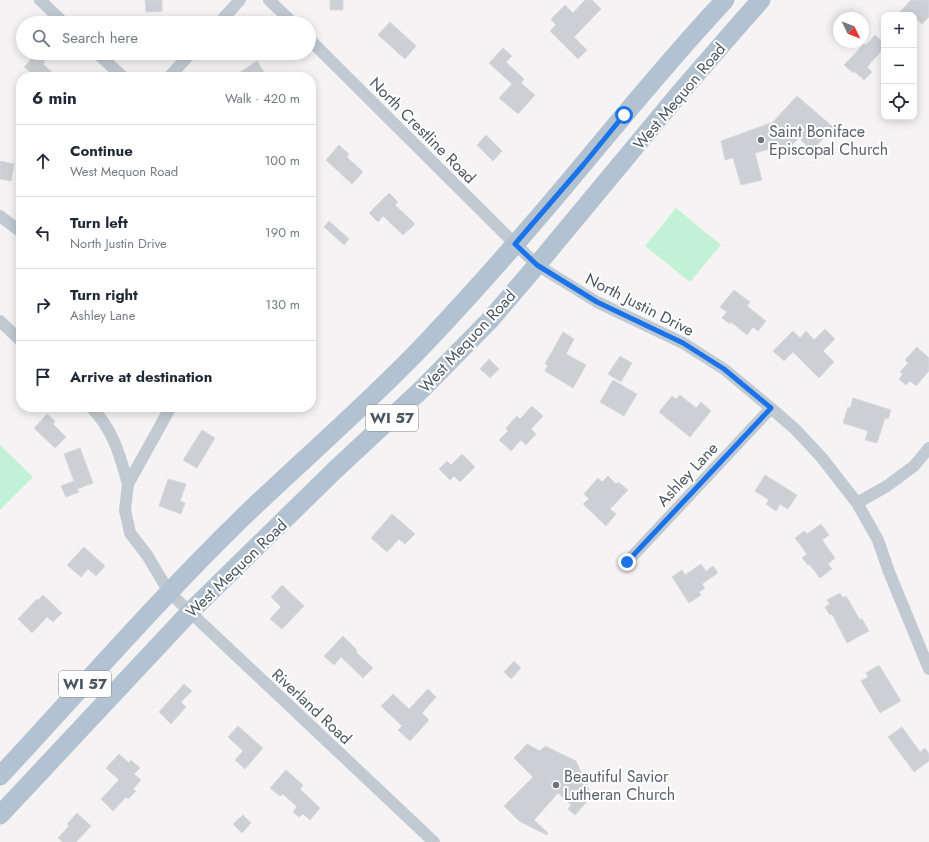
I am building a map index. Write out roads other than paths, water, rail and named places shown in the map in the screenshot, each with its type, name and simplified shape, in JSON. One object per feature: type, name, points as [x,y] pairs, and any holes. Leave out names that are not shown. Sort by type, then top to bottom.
[{"type":"main road","name":"West Mequon Road","points":[[0,776],[170,592],[242,518],[367,402],[419,350],[515,244],[668,64],[725,0]]},
{"type":"main road","name":"West Mequon Road","points":[[0,815],[190,612],[335,470],[422,389],[490,320],[678,95],[761,0]]},
{"type":"street","points":[[40,0],[57,16]]},
{"type":"street","points":[[225,16],[240,0]]},
{"type":"street","points":[[270,0],[286,16]]},
{"type":"street","name":"North Crestline Road","points":[[316,46],[515,244]]},
{"type":"street","points":[[105,60],[118,72]]},
{"type":"street","points":[[174,72],[185,60]]},
{"type":"street","points":[[0,216],[16,228]]},
{"type":"street","name":"North Justin Drive","points":[[515,244],[537,265],[597,302],[683,343],[724,369],[796,430],[822,458],[857,503],[878,540],[889,572],[929,669]]},
{"type":"street","points":[[0,321],[16,336]]},
{"type":"street","name":"Ashley Lane","points":[[627,562],[771,408]]},
{"type":"street","points":[[96,412],[111,434],[119,452],[128,484]]},
{"type":"street","points":[[128,484],[168,412]]},
{"type":"street","points":[[857,503],[887,486],[914,466],[929,448]]},
{"type":"street","name":"Riverland Road","points":[[128,484],[125,510],[130,533],[147,555],[170,592],[434,842]]},
{"type":"place","name":"Saint Boniface Episcopal Church","points":[[761,140]]},
{"type":"place","name":"Beautiful Savior Lutheran Church","points":[[556,785]]}]
